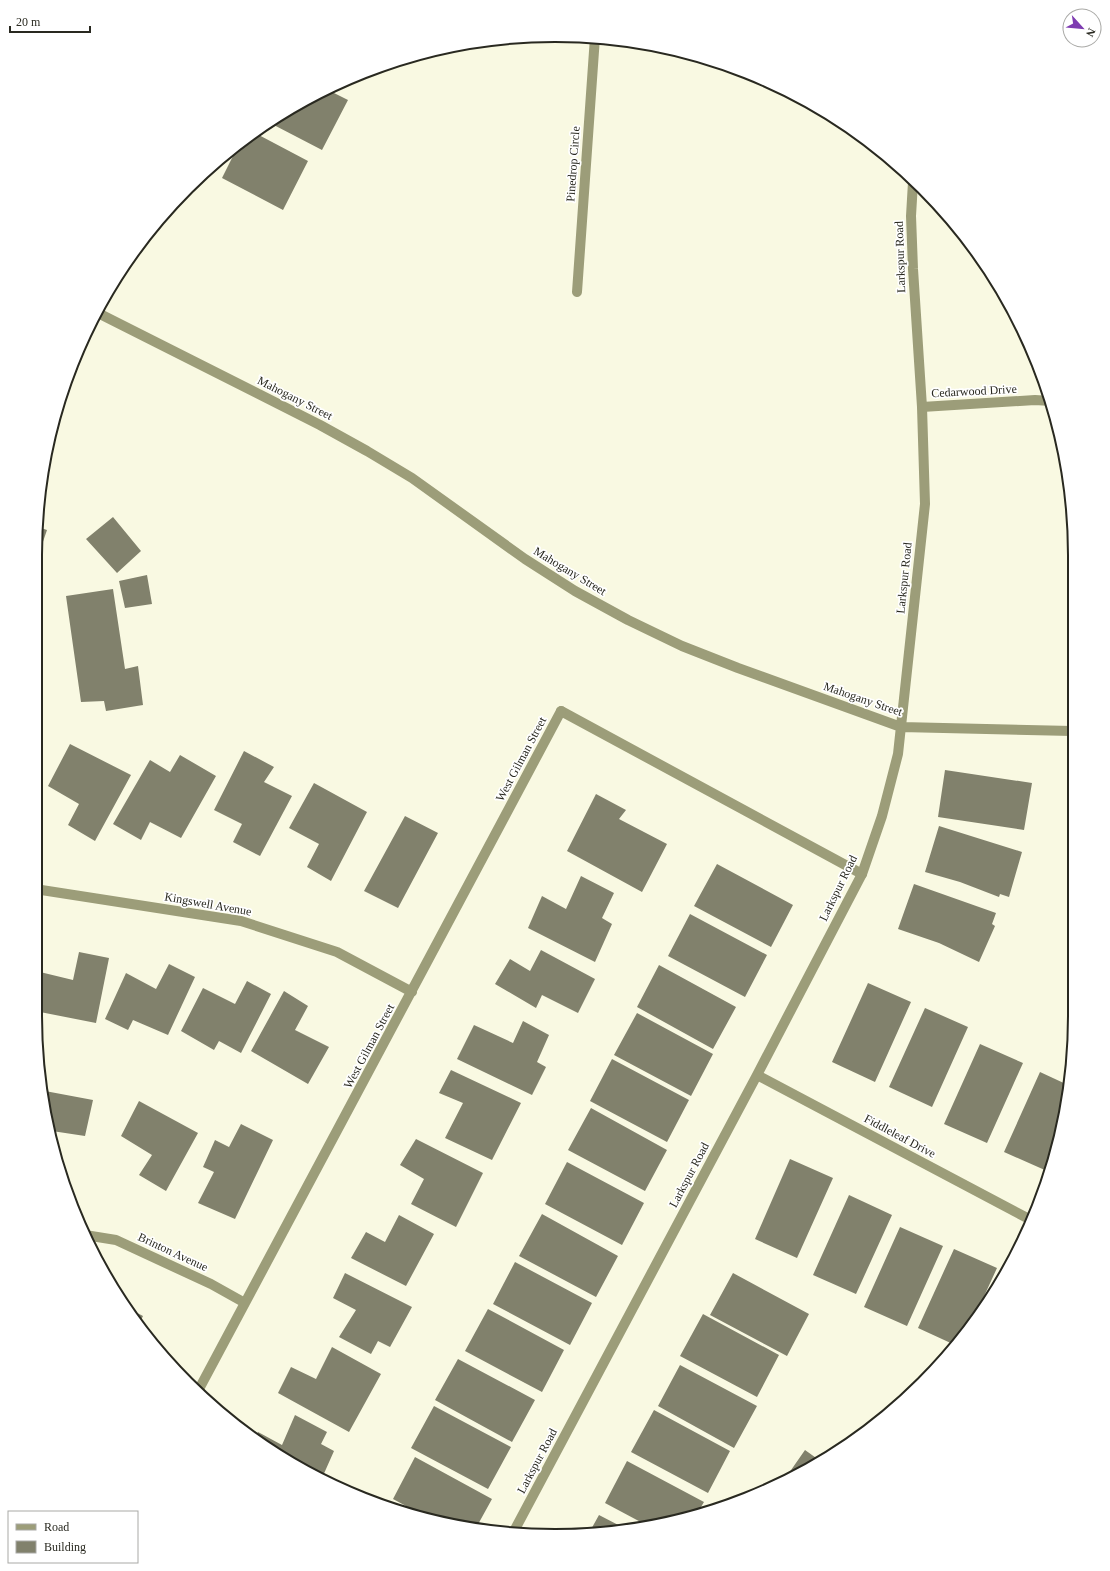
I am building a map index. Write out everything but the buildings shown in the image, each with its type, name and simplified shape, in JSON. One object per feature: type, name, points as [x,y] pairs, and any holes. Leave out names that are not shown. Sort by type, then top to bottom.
[{"type":"street","name":"Pinedrop Circle","points":[[577,292],[595,44]]},
{"type":"street","name":"Larkspur Road","points":[[516,1528],[757,1075],[862,874],[882,816],[898,754],[925,504],[922,407],[911,216],[913,187]]},
{"type":"street","name":"Mahogany Street","points":[[102,315],[367,451],[412,478],[524,559],[575,591],[628,620],[682,646],[738,668],[901,727],[1068,731]]},
{"type":"street","name":"Cedarwood Drive","points":[[922,407],[1044,401]]},
{"type":"street","name":"West Gilman Street","points":[[200,1387],[561,711],[862,874]]},
{"type":"street","name":"Kingswell Avenue","points":[[42,890],[241,921],[337,952],[412,992]]},
{"type":"street","name":"Fiddleleaf Drive","points":[[757,1075],[1026,1218]]},
{"type":"street","name":"Brinton Avenue","points":[[92,1236],[116,1240],[211,1284],[246,1303]]}]
